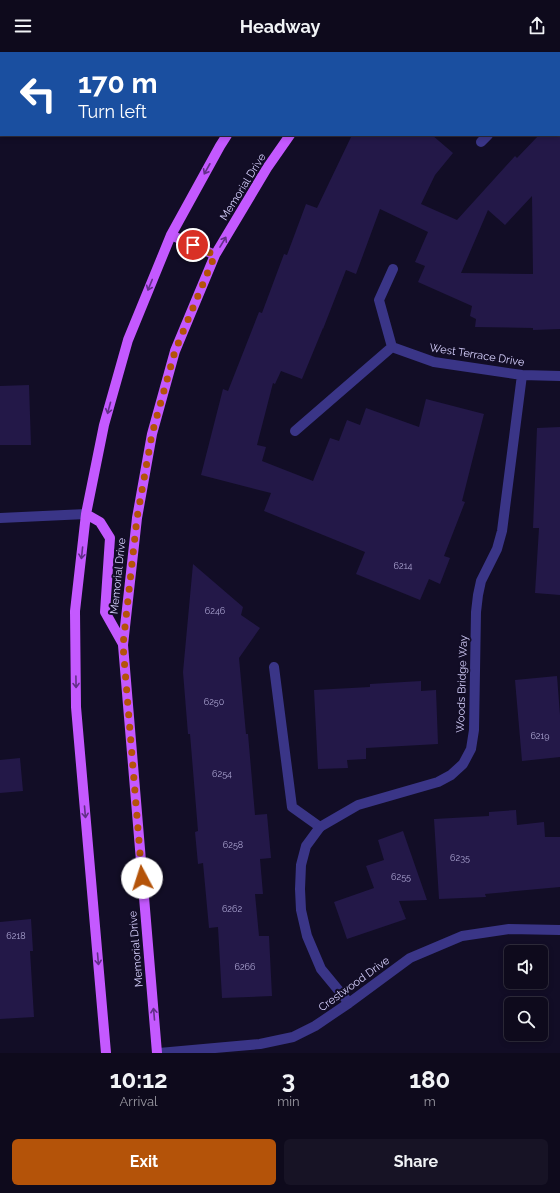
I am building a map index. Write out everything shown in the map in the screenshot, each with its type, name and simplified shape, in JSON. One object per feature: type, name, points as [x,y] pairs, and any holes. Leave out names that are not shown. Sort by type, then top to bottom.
[{"type":"main road","points":[[106,1053],[76,707],[75,611],[86,514],[104,425],[128,340],[171,235],[226,136]]},
{"type":"main road","name":"Memorial Drive","points":[[158,1053],[123,645],[137,518],[152,434],[175,351],[215,255],[267,168],[289,136]]},
{"type":"main road","points":[[171,235],[215,255]]},
{"type":"main road","points":[[86,514],[100,522],[110,538],[105,612],[123,645]]},
{"type":"street","points":[[295,431],[392,347],[379,300],[394,268]]},
{"type":"street","name":"West Terrace Drive","points":[[392,347],[434,362],[522,375],[560,376]]},
{"type":"street","name":"Woods Bridge Way","points":[[349,1003],[321,969],[307,936],[301,910],[300,889],[301,865],[306,846],[320,827],[358,805],[438,782],[451,775],[463,764],[471,749],[474,730],[476,612],[478,595],[482,581],[497,549],[502,531],[522,375]]},
{"type":"street","points":[[0,518],[86,514]]},
{"type":"street","points":[[274,667],[292,807],[320,827]]},
{"type":"street","name":"Crestwood Drive","points":[[158,1053],[260,1044],[293,1037],[315,1026],[410,958],[462,936],[509,929],[560,930]]},
{"type":"building","points":[[352,136],[433,136],[453,153],[435,175],[421,204],[457,220],[515,156],[517,158],[538,136],[560,136],[560,329],[533,330],[533,328],[475,327],[476,319],[470,316],[472,306],[418,282],[425,266],[415,262],[428,232],[380,209],[356,274],[346,270],[302,379],[281,371],[275,384],[273,383],[257,445],[266,447],[262,461],[313,481],[330,438],[339,441],[347,420],[360,425],[366,408],[419,427],[426,399],[484,414],[462,501],[465,502],[444,556],[450,558],[440,584],[429,579],[420,600],[356,574],[365,552],[264,511],[271,493],[201,475],[223,389],[228,391],[259,312],[262,313],[284,254],[287,255],[306,204],[317,208]],"holes":[[[532,196],[533,274],[461,273],[488,210],[505,225]]]},
{"type":"building","points":[[29,385],[31,445],[0,445],[0,386]]},
{"type":"building","points":[[560,427],[560,595],[535,593],[539,528],[533,528],[537,428]]},
{"type":"building","points":[[193,564],[243,607],[241,615],[260,628],[239,658],[246,734],[248,734],[255,815],[267,814],[271,858],[260,859],[263,894],[255,894],[259,936],[269,936],[272,996],[222,998],[218,927],[209,928],[203,863],[198,864],[195,832],[198,831],[183,672]]},
{"type":"building","points":[[557,676],[560,715],[560,757],[522,761],[515,680]]},
{"type":"building","points":[[421,681],[421,691],[436,690],[438,744],[366,748],[366,759],[347,760],[348,768],[318,769],[314,690],[370,687],[370,684]]},
{"type":"building","points":[[20,758],[23,791],[0,793],[0,760]]},
{"type":"building","points":[[516,810],[517,825],[544,822],[545,837],[560,837],[560,887],[485,894],[486,897],[439,899],[434,819],[489,816],[489,812]]},
{"type":"building","points":[[403,831],[427,900],[399,901],[406,919],[347,939],[334,902],[374,888],[366,866],[384,860],[378,840]]},
{"type":"building","points":[[31,919],[33,951],[30,951],[34,1017],[0,1019],[0,922]]},
{"type":"route","points":[[142,878],[123,645],[137,518],[152,434],[175,351],[215,255],[193,245]]}]
